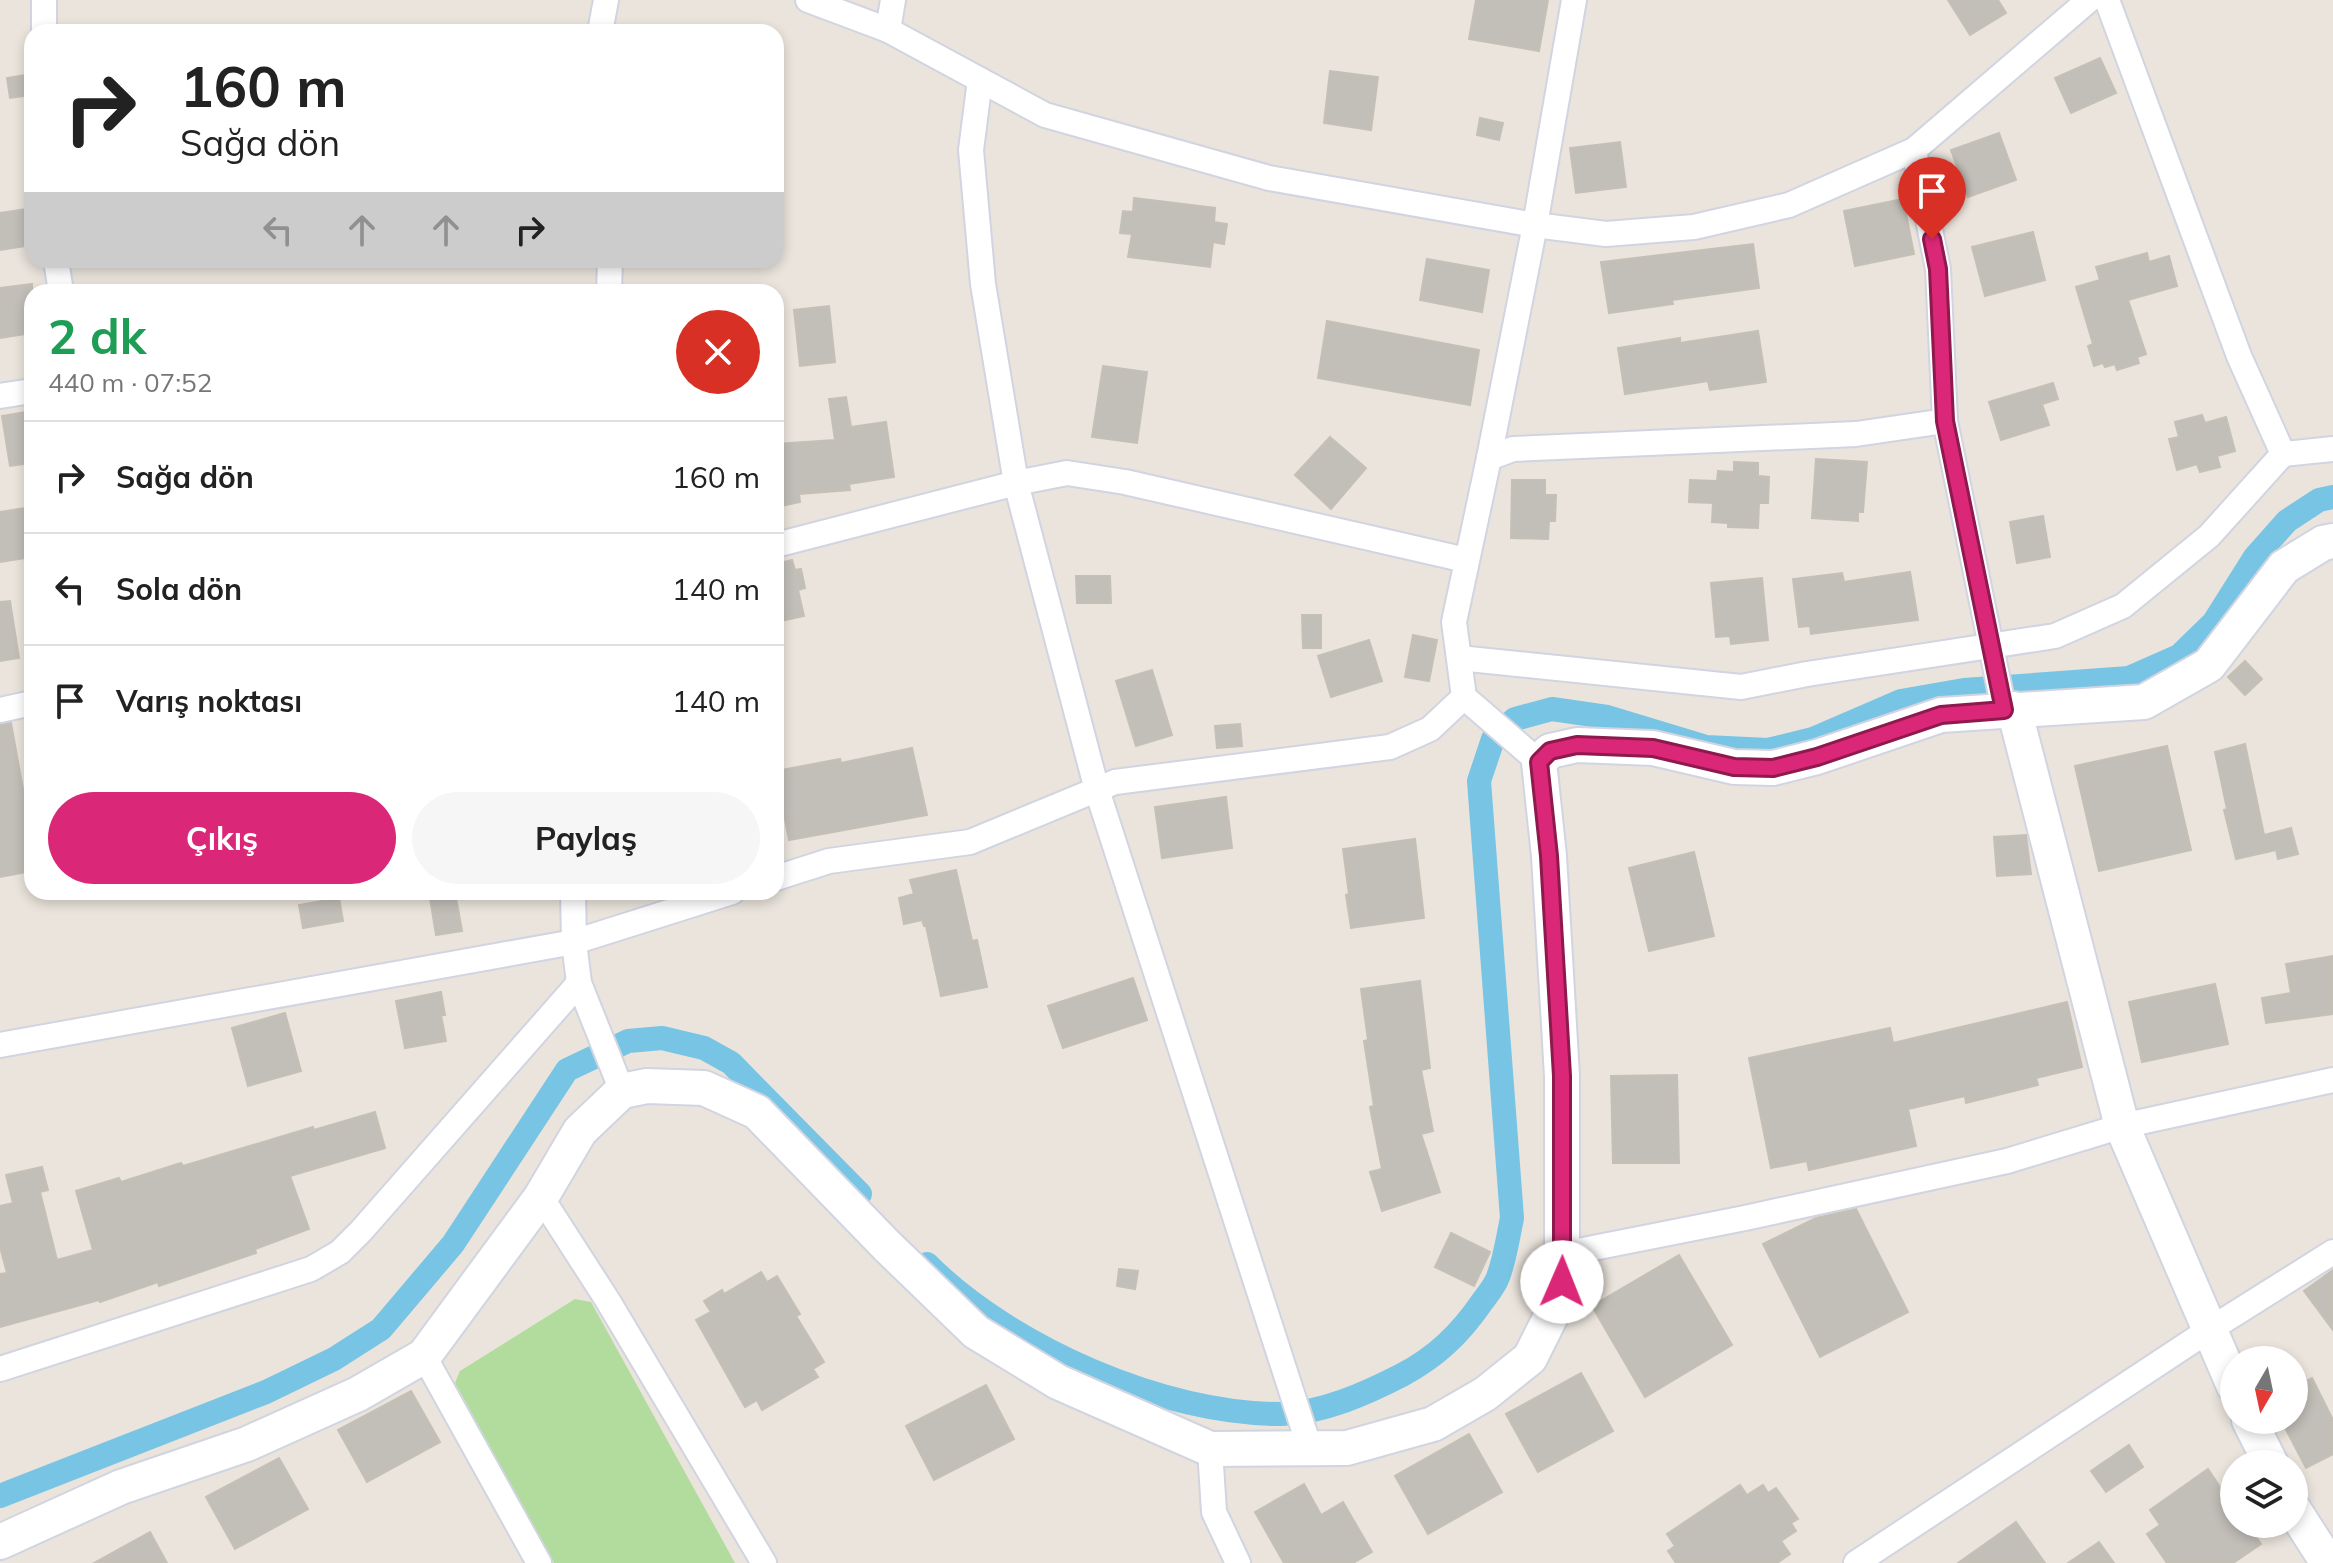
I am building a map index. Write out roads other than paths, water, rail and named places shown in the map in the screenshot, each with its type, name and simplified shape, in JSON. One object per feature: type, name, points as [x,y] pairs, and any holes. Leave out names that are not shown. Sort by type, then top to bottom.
[{"type":"street","points":[[44,0],[44,24]]},
{"type":"street","points":[[602,24],[606,0]]},
{"type":"street","points":[[808,0],[888,30],[1045,115],[1269,178],[1535,225],[1606,234],[1694,227],[1789,205],[1914,150],[2089,0]]},
{"type":"street","points":[[888,30],[893,0]]},
{"type":"street","points":[[619,1081],[647,1086],[704,1088],[757,1112],[887,1246],[976,1332],[1058,1382],[1210,1449],[1347,1448],[1433,1424],[1485,1394],[1530,1358],[1550,1318],[1562,1282],[1562,1076],[1549,856],[1539,762],[1464,697],[1454,622],[1535,225],[1574,0]]},
{"type":"street","points":[[2107,0],[2239,356],[2283,454]]},
{"type":"street","points":[[980,80],[971,150],[976,209],[983,284],[1016,483],[1097,790],[1310,1449]]},
{"type":"street","points":[[1914,150],[1938,269],[1945,421],[2004,700],[2122,1126],[2220,1355]]},
{"type":"street","points":[[0,396],[24,392]]},
{"type":"street","points":[[1489,458],[1513,449],[1856,434],[1945,421]]},
{"type":"street","points":[[1459,658],[1741,687],[2055,636],[2123,606],[2209,536],[2283,454],[2333,449]]},
{"type":"street","points":[[784,543],[1016,483],[1067,473],[1125,482],[1466,560]]},
{"type":"street","points":[[1539,762],[1550,751],[1577,745],[1653,748],[1734,767],[1773,768],[1817,757],[1941,715],[2004,700],[2144,702],[2209,665],[2284,567],[2323,543],[2333,541]]},
{"type":"street","points":[[784,875],[829,861],[970,842],[1115,782],[1390,747],[1430,729],[1464,697]]},
{"type":"street","points":[[0,710],[24,705]]},
{"type":"street","points":[[573,900],[579,983],[619,1081]]},
{"type":"street","points":[[0,1045],[574,942],[707,900]]},
{"type":"street","points":[[0,1369],[311,1269],[340,1252],[579,983]]},
{"type":"street","points":[[1563,1254],[2007,1161],[2122,1126],[2333,1080]]},
{"type":"street","points":[[0,1542],[121,1487],[247,1444],[358,1394],[424,1356],[541,1197],[580,1131],[619,1081]]},
{"type":"street","points":[[541,1197],[608,1301],[764,1563]]},
{"type":"street","points":[[1856,1563],[2333,1252]]},
{"type":"street","points":[[424,1356],[539,1563]]},
{"type":"street","points":[[1210,1449],[1214,1512],[1238,1563]]},
{"type":"street","points":[[2308,1532],[2328,1563]]},
{"type":"waterway","points":[[927,1264],[1001,1323],[1045,1348],[1140,1389],[1188,1403],[1236,1411],[1297,1413],[1344,1401],[1402,1375],[1446,1344],[1491,1290],[1503,1263],[1512,1218],[1479,781],[1493,739],[1515,719],[1552,709],[1607,717],[1706,747],[1768,750],[1813,739],[1901,701],[1964,690],[2129,678],[2179,656],[2214,622],[2255,557],[2287,521],[2319,500],[2333,497]]},
{"type":"waterway","points":[[0,1496],[266,1392],[334,1359],[381,1329],[453,1244],[567,1070],[628,1041],[662,1038],[704,1048],[731,1063],[860,1194]]}]
